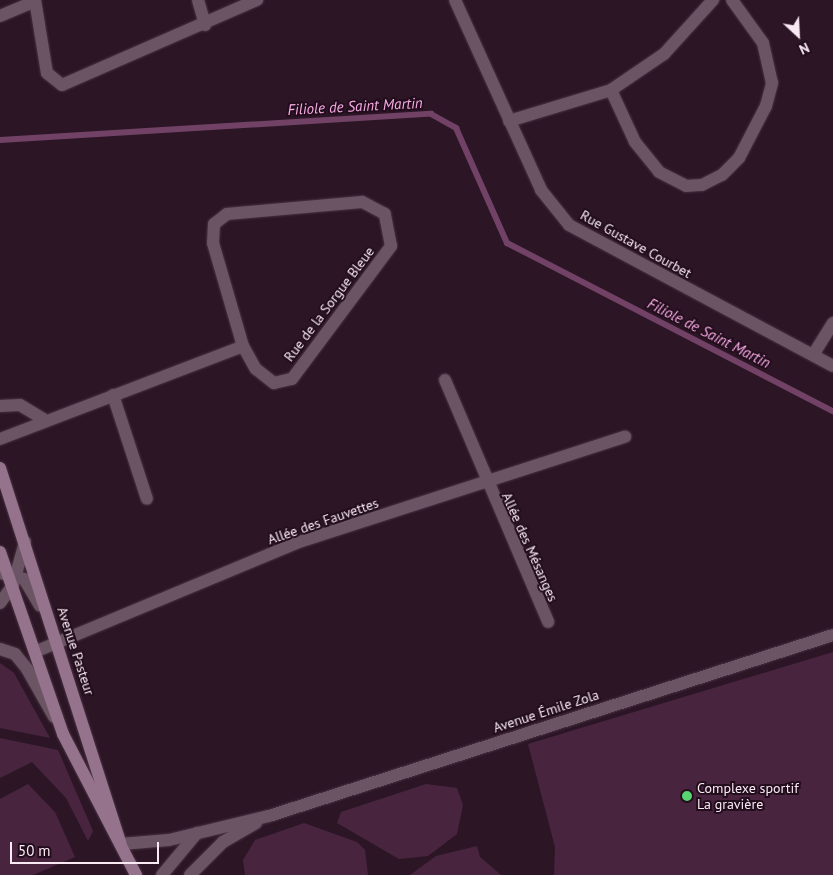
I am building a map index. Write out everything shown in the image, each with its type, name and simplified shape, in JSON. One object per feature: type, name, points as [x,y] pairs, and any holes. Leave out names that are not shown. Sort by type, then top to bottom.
[{"type":"main road","name":"Avenue Pasteur","points":[[0,468],[121,844]]},
{"type":"main road","name":"Avenue Pasteur","points":[[0,552],[37,651],[63,734],[136,875]]},
{"type":"street","points":[[0,16],[35,0],[47,73],[62,85],[205,25],[257,0]]},
{"type":"street","points":[[198,0],[205,25]]},
{"type":"street","name":"Rue Gustave Courbet","points":[[455,0],[541,190],[569,225],[833,366]]},
{"type":"street","points":[[509,121],[610,90],[664,54],[712,0]]},
{"type":"street","points":[[610,90],[635,142],[659,172],[686,186],[702,185],[722,175],[739,158],[766,106],[772,83],[763,43],[732,0]]},
{"type":"street","name":"Rue de la Sorgue Bleue","points":[[362,202],[385,214],[391,246],[292,379],[274,383],[256,369],[243,346],[213,243],[214,224],[227,214],[362,202]]},
{"type":"street","points":[[813,355],[833,323]]},
{"type":"street","points":[[0,439],[43,419],[243,346]]},
{"type":"street","name":"Allée des Mésanges","points":[[445,380],[485,483],[548,622]]},
{"type":"street","points":[[113,395],[147,499]]},
{"type":"street","points":[[0,406],[20,405],[43,419]]},
{"type":"street","name":"Allée des Fauvettes","points":[[37,651],[54,637],[296,543],[625,436]]},
{"type":"street","points":[[0,603],[9,577],[25,542]]},
{"type":"street","points":[[9,577],[30,585],[54,637]]},
{"type":"street","name":"Avenue Émile Zola","points":[[121,844],[197,834],[269,816],[833,635]]},
{"type":"street","points":[[0,649],[15,654],[28,669],[63,734]]},
{"type":"street","name":"Avenue Émile Zola","points":[[190,875],[222,842],[269,816]]},
{"type":"street","points":[[162,875],[197,834]]},
{"type":"shaded area","name":"Complexe sportif La gravière","points":[[833,652],[833,875],[554,875],[555,847],[528,744]]},
{"type":"shaded area","points":[[0,663],[14,673],[50,738],[0,728]]},
{"type":"shaded area","points":[[0,738],[58,750],[93,831],[88,841],[66,798],[32,762],[0,778]]},
{"type":"shaded area","points":[[28,784],[55,812],[75,857],[33,875],[0,875],[0,799]]},
{"type":"shaded area","points":[[426,784],[457,788],[463,805],[457,834],[428,856],[399,859],[337,823],[341,812]]},
{"type":"shaded area","points":[[304,823],[357,842],[365,850],[368,875],[245,875],[243,860],[255,840]]},
{"type":"shaded area","points":[[477,846],[480,857],[501,875],[410,875],[436,856]]},
{"type":"waterway","name":"Filiole de Saint Martin","points":[[0,140],[431,114],[456,128],[507,243],[833,411]]},
{"type":"place","name":"Complexe sportif La gravière","points":[[687,796]]}]
